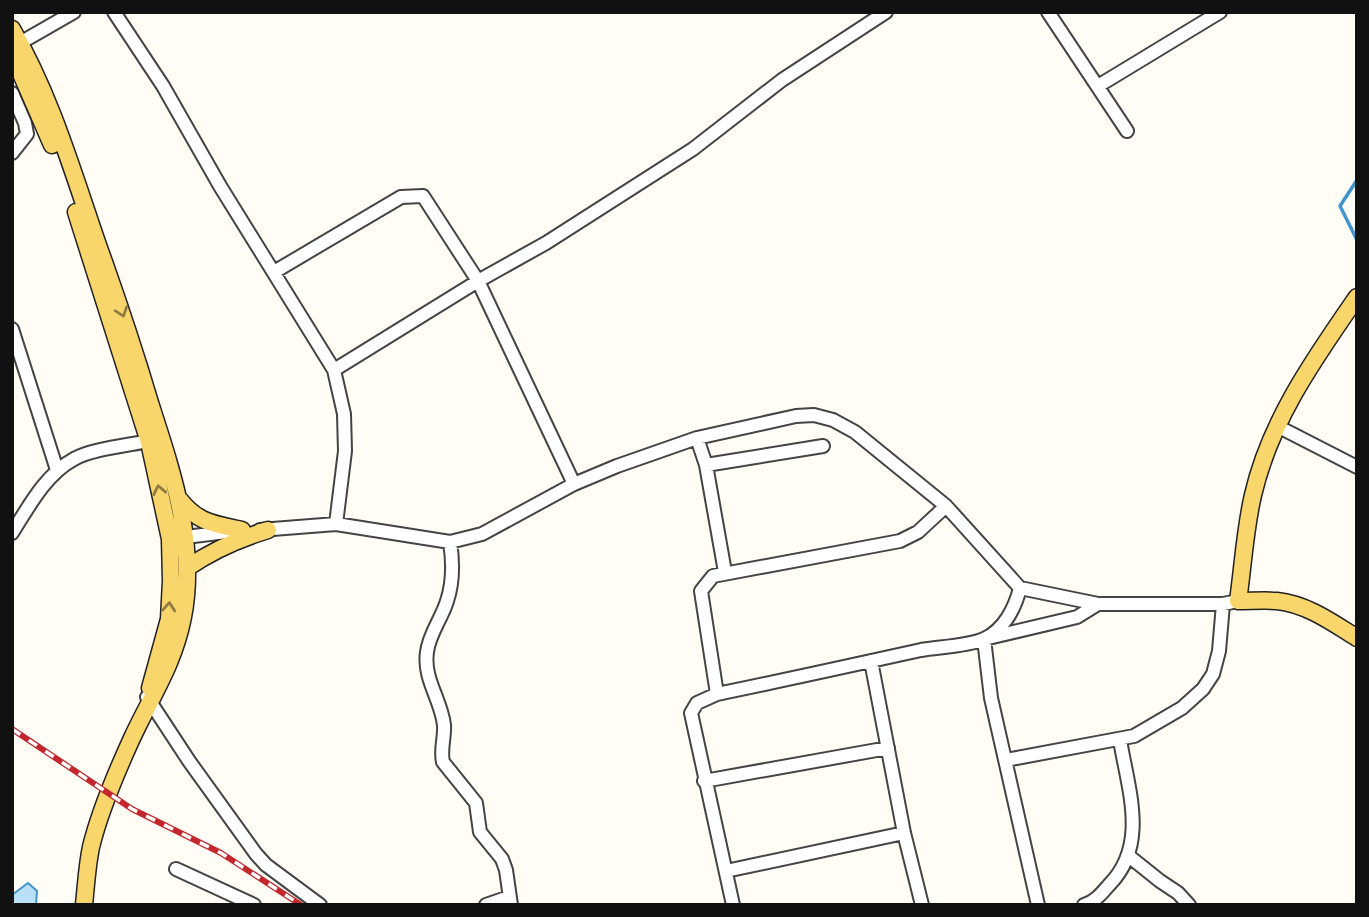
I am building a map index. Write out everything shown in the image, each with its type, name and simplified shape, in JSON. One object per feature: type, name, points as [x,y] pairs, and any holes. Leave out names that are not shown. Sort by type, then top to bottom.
[{"type":"main road","points":[[14,43],[18,79],[65,178],[155,440],[178,498],[200,520],[242,530]]},
{"type":"main road","points":[[14,43],[33,69],[67,155],[127,326],[187,568],[188,582],[174,654],[149,700]]},
{"type":"main road","points":[[1357,298],[1312,361],[1277,426],[1252,496],[1231,603],[1278,601],[1302,607],[1326,618],[1357,638]]},
{"type":"main road","points":[[84,905],[91,849],[97,827],[149,700],[169,619],[171,581],[178,538],[178,498]]},
{"type":"main road","points":[[187,568],[211,551],[268,530]]},
{"type":"street","points":[[14,43],[74,12]]},
{"type":"street","points":[[114,12],[163,86],[220,186],[334,370],[344,414],[345,451],[336,524]]},
{"type":"street","points":[[334,370],[478,281],[546,243],[693,149],[782,80],[886,12]]},
{"type":"street","points":[[1048,12],[1128,131]]},
{"type":"street","points":[[1098,86],[1220,12]]},
{"type":"street","points":[[12,93],[27,134],[12,153]]},
{"type":"street","points":[[274,272],[401,197],[423,196],[478,281],[574,484]]},
{"type":"street","points":[[12,329],[57,470]]},
{"type":"street","points":[[178,538],[242,530],[336,524],[450,542],[482,534],[574,484],[697,438],[796,416],[814,415],[833,420],[855,432],[946,506],[1020,589],[1098,604],[1231,603],[1213,674],[1203,689],[1182,708],[1147,730],[1120,740],[1006,760]]},
{"type":"street","points":[[1277,426],[1357,467]]},
{"type":"street","points":[[697,438],[706,465],[725,572]]},
{"type":"street","points":[[12,533],[57,470],[76,457],[155,440]]},
{"type":"street","points":[[706,465],[823,446]]},
{"type":"street","points":[[717,694],[701,591],[712,576],[901,541],[918,532],[946,506]]},
{"type":"street","points":[[450,542],[453,557],[447,601],[428,645],[425,666],[428,680],[439,703],[444,726],[443,762],[476,803],[480,832],[502,859],[506,870],[510,901],[486,905]]},
{"type":"street","points":[[984,639],[1008,617],[1020,589]]},
{"type":"street","points":[[733,905],[691,713],[697,703],[717,694],[1077,617],[1098,604]]},
{"type":"street","points":[[984,639],[991,698],[1038,905]]},
{"type":"street","points":[[871,661],[904,833],[922,905]]},
{"type":"street","points":[[149,700],[189,761],[261,859],[320,905]]},
{"type":"street","points":[[1084,905],[1092,903],[1118,877],[1130,857],[1134,827],[1120,740]]},
{"type":"street","points":[[704,781],[888,748]]},
{"type":"street","points":[[726,871],[904,833]]},
{"type":"street","points":[[1130,857],[1178,893],[1189,905]]},
{"type":"street","points":[[176,869],[254,905]]},
{"type":"water","points":[[28,883],[37,891],[36,905],[12,905],[12,895]]},
{"type":"waterway","points":[[1357,180],[1340,206],[1357,240]]},
{"type":"railway","points":[[12,729],[132,809],[221,853],[301,905]]}]
